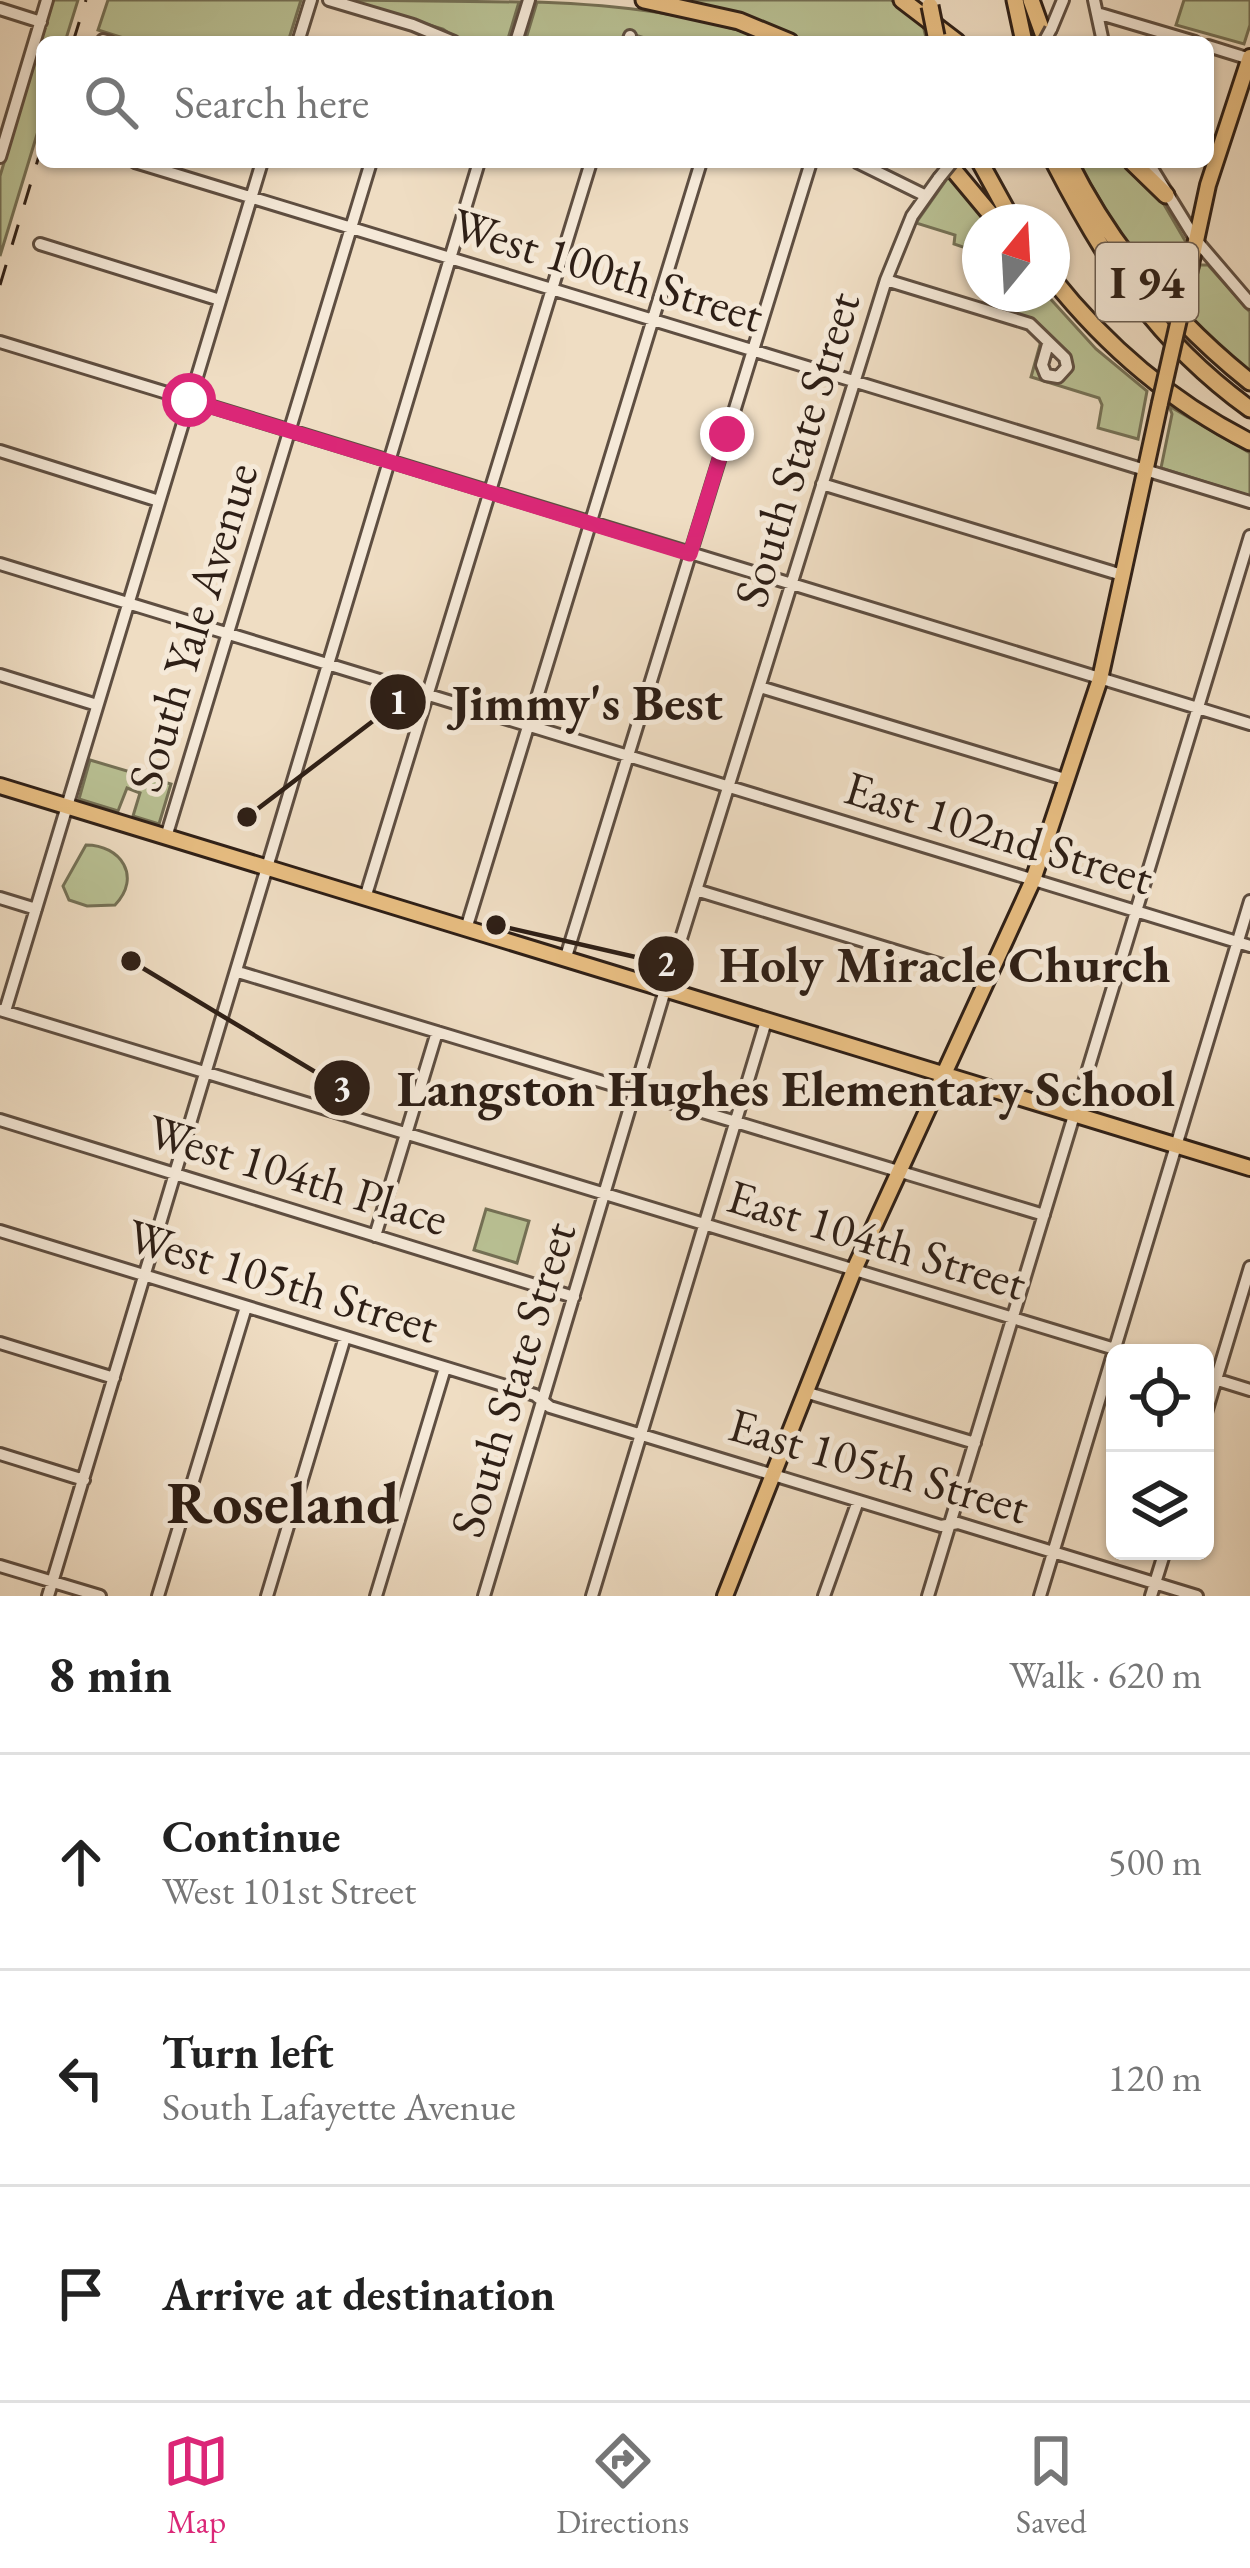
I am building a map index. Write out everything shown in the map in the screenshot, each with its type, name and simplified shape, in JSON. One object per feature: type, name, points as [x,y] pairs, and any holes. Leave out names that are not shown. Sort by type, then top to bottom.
[{"type":"highway","points":[[644,0],[739,21],[775,36]]},
{"type":"highway","points":[[902,0],[949,36]]},
{"type":"highway","points":[[1015,0],[1023,36]]},
{"type":"highway","points":[[1031,0],[1046,36]]},
{"type":"highway","points":[[929,3],[936,36]]},
{"type":"highway","points":[[947,168],[980,204]]},
{"type":"highway","points":[[983,168],[1003,204]]},
{"type":"highway","points":[[1057,168],[1091,235],[1136,302],[1192,363],[1250,409]]},
{"type":"highway","name":"I 94","points":[[1073,168],[1126,258],[1192,332],[1250,382]]},
{"type":"highway","points":[[1138,168],[1166,195]]},
{"type":"highway","name":"I 94","points":[[1070,298],[1105,337],[1177,398],[1250,442]]},
{"type":"highway","points":[[1070,311],[1105,337]]},
{"type":"main road","points":[[1214,153],[1250,58]]},
{"type":"main road","points":[[725,1596],[854,1270],[1033,880],[1068,780],[1100,679],[1210,168]]},
{"type":"main road","points":[[0,786],[1250,1168]]},
{"type":"street","points":[[0,157],[5,122],[47,0]]},
{"type":"street","points":[[300,36],[311,0]]},
{"type":"street","points":[[329,0],[440,36]]},
{"type":"street","points":[[1048,36],[1063,0]]},
{"type":"street","points":[[518,36],[528,3]]},
{"type":"street","points":[[1096,6],[1102,36]]},
{"type":"street","points":[[1096,6],[1178,36]]},
{"type":"street","points":[[0,9],[41,22]]},
{"type":"street","points":[[409,36],[413,25]]},
{"type":"street","points":[[1214,48],[1250,58]]},
{"type":"street","name":"West 100th Street","points":[[154,168],[1250,502]]},
{"type":"street","points":[[3,1011],[260,168]]},
{"type":"street","name":"South Yale Avenue","points":[[166,837],[369,168]]},
{"type":"street","points":[[48,1596],[477,168]]},
{"type":"street","points":[[364,898],[589,168]]},
{"type":"street","points":[[466,929],[699,168]]},
{"type":"street","points":[[565,960],[810,168]]},
{"type":"street","points":[[869,168],[924,195]]},
{"type":"street","name":"South State Street","points":[[484,1596],[665,990],[886,280],[924,195],[945,168]]},
{"type":"street","points":[[1151,168],[1196,240],[1249,298]]},
{"type":"street","points":[[40,244],[220,300]]},
{"type":"street","points":[[886,280],[1030,324],[1048,344]]},
{"type":"street","points":[[1232,284],[1250,282]]},
{"type":"street","points":[[0,342],[1250,724]]},
{"type":"street","points":[[0,451],[159,501]]},
{"type":"street","points":[[822,484],[1122,575]]},
{"type":"street","points":[[928,1596],[1250,536]]},
{"type":"street","name":"East 102nd Street","points":[[0,564],[1244,944]]},
{"type":"street","points":[[0,675],[97,705]]},
{"type":"street","points":[[760,687],[1068,780]]},
{"type":"street","points":[[696,890],[988,979]]},
{"type":"street","points":[[0,898],[36,909]]},
{"type":"street","points":[[1123,1344],[1175,1145],[1244,944],[1250,902]]},
{"type":"street","points":[[238,972],[1044,1215]]},
{"type":"street","name":"East 104th Street","points":[[3,1011],[1106,1346]]},
{"type":"street","points":[[592,1596],[766,1021]]},
{"type":"street","points":[[375,1236],[437,1032]]},
{"type":"street","name":"West 104th Place","points":[[0,1120],[574,1297]]},
{"type":"street","name":"West 105th Street","points":[[0,1231],[543,1401]]},
{"type":"street","points":[[1214,1367],[1250,1267]]},
{"type":"street","points":[[158,1596],[246,1306]]},
{"type":"street","points":[[267,1596],[345,1337]]},
{"type":"street","points":[[0,1343],[114,1378]]},
{"type":"street","points":[[376,1596],[445,1368]]},
{"type":"street","points":[[1214,1379],[1250,1390]]},
{"type":"street","points":[[806,1392],[975,1443]]},
{"type":"street","points":[[1040,1596],[1106,1395]]},
{"type":"street","name":"East 105th Street","points":[[543,1401],[550,1407],[858,1501],[949,1525],[958,1523],[1053,1552],[1153,1590],[1197,1596]]},
{"type":"street","points":[[0,1454],[83,1480]]},
{"type":"street","points":[[824,1596],[858,1501]]},
{"type":"street","points":[[1153,1590],[1162,1560]]},
{"type":"street","points":[[0,1565],[100,1596]]},
{"type":"green space","points":[[53,0],[78,0],[67,36],[42,36]]},
{"type":"green space","points":[[108,0],[301,0],[290,36],[117,36],[98,30]]},
{"type":"green space","points":[[347,0],[519,2],[509,36],[453,36]]},
{"type":"green space","points":[[686,0],[891,0],[922,21],[926,36],[794,36],[753,18]]},
{"type":"green space","points":[[1184,0],[1250,0],[1244,44],[1176,25]]},
{"type":"green space","points":[[537,2],[657,12],[754,36],[629,33],[527,36]]},
{"type":"green space","points":[[36,56],[36,138],[0,256],[0,176]]},
{"type":"green space","points":[[1081,168],[1132,168],[1162,201],[1187,244],[1178,287],[1172,286],[1168,296],[1125,243]]},
{"type":"green space","points":[[949,176],[972,204],[962,204],[962,247],[954,244],[955,235],[916,223]]},
{"type":"green space","points":[[1200,265],[1208,265],[1250,312],[1250,372],[1188,318],[1194,315],[1197,300],[1191,297]]},
{"type":"green space","points":[[1002,312],[1062,312],[1096,349],[1147,391],[1138,439],[1098,428],[1099,398],[1031,377],[1041,341],[1038,370],[1046,379],[1068,374],[1066,354],[1035,322]]},
{"type":"green space","points":[[1169,406],[1250,453],[1250,496],[1161,468],[1172,414]]},
{"type":"green space","points":[[90,760],[171,784],[159,824],[133,816],[140,793],[127,788],[118,811],[79,799]]},
{"type":"green space","points":[[86,845],[109,850],[124,864],[127,884],[115,905],[87,906],[69,900],[63,886]]},
{"type":"green space","points":[[486,1209],[529,1221],[517,1263],[474,1250]]},
{"type":"railway","points":[[75,36],[86,0]]},
{"type":"railway","points":[[0,285],[36,166]]},
{"type":"place","name":"Jimmy's Best","points":[[247,817]]},
{"type":"place","name":"Holy Miracle Church","points":[[496,925]]},
{"type":"place","name":"Langston Hughes Elementary School","points":[[131,961]]},
{"type":"district","name":"Roseland","points":[[283,1502]]},
{"type":"route","points":[[189,400],[690,554],[727,434]]}]
